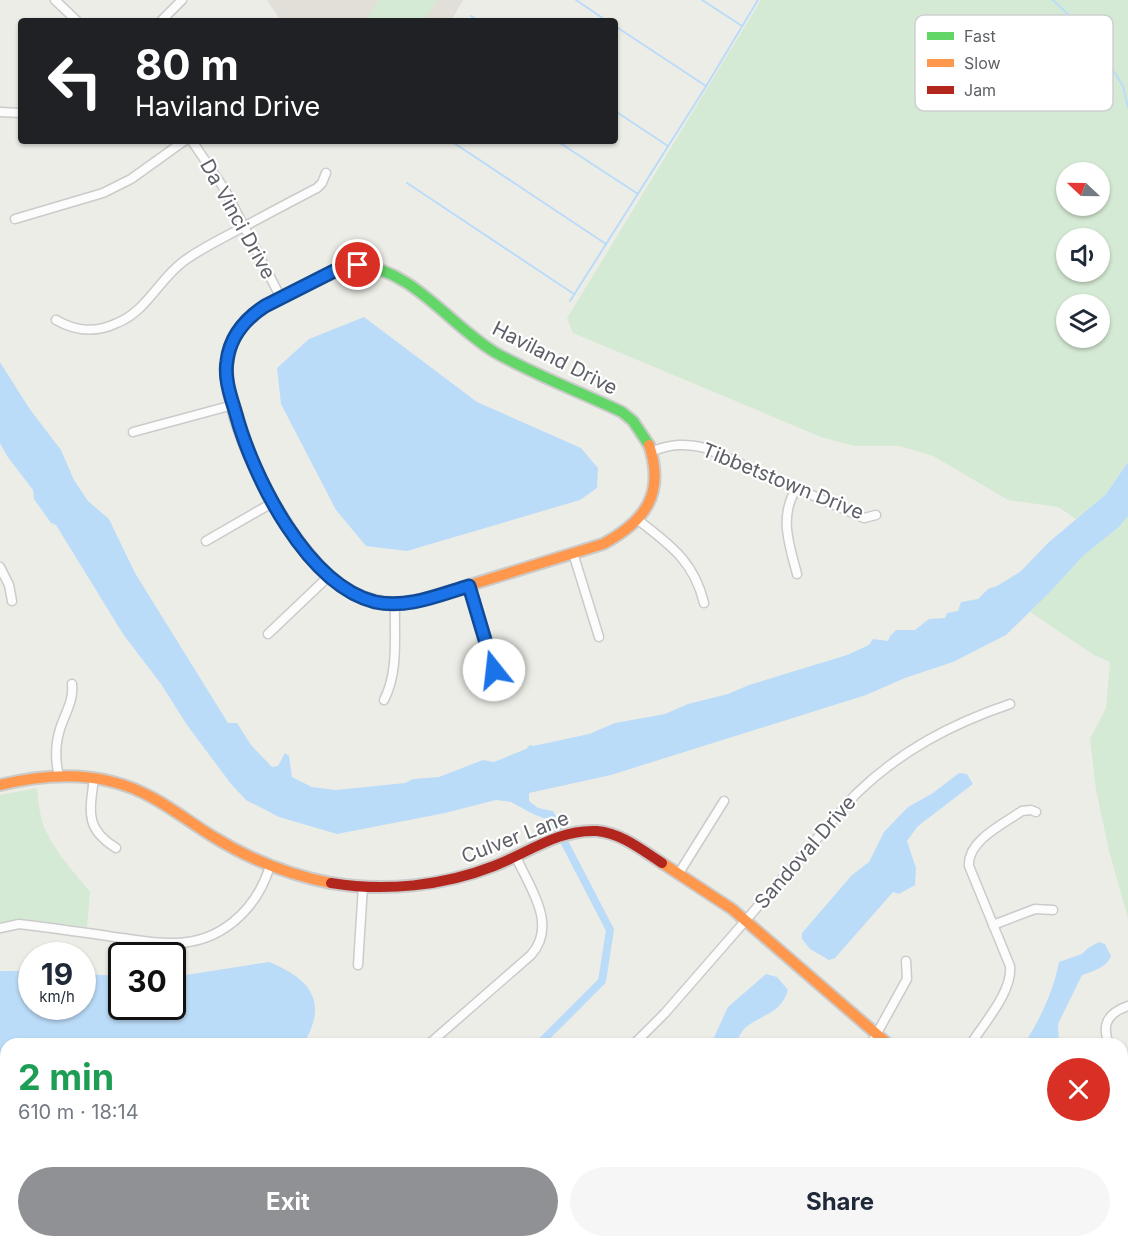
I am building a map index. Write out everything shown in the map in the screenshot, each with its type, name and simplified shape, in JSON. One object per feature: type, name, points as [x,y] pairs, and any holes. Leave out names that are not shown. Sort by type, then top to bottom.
[{"type":"street","points":[[55,0],[74,18]]},
{"type":"street","points":[[164,18],[182,0]]},
{"type":"street","points":[[0,112],[18,113]]},
{"type":"street","points":[[15,219],[103,193],[131,179],[180,144]]},
{"type":"street","name":"Da Vinci Drive","points":[[194,144],[225,189],[281,298]]},
{"type":"street","points":[[56,320],[66,326],[84,331],[119,323],[137,312],[181,263],[244,226],[317,188],[326,173]]},
{"type":"street","name":"Haviland Drive","points":[[370,265],[388,270],[460,327],[514,362],[630,416],[644,432],[653,451],[655,466],[652,494],[645,512],[614,538],[573,553],[415,602],[395,604],[363,598],[328,576],[306,550],[273,503],[243,441],[233,405],[226,371],[227,360],[233,340],[255,313],[334,271],[346,267],[370,265]]},
{"type":"street","points":[[133,432],[233,405]]},
{"type":"street","name":"Tibbetstown Drive","points":[[653,451],[675,445],[699,446],[864,518],[876,515]]},
{"type":"street","points":[[796,489],[788,504],[785,524],[797,574]]},
{"type":"street","points":[[206,541],[273,503]]},
{"type":"street","points":[[638,520],[669,544],[685,561],[696,579],[704,603]]},
{"type":"street","points":[[573,553],[598,637]]},
{"type":"street","points":[[0,567],[9,585],[12,601]]},
{"type":"street","points":[[268,634],[328,576]]},
{"type":"street","points":[[469,586],[494,670]]},
{"type":"street","points":[[384,700],[394,669],[395,604]]},
{"type":"street","points":[[59,776],[56,759],[57,739],[74,695],[72,684]]},
{"type":"street","name":"Sandoval Drive","points":[[640,1038],[855,795],[888,765],[910,749],[947,728],[1010,704]]},
{"type":"street","name":"Culver Lane","points":[[0,784],[59,776],[94,778],[127,786],[159,800],[231,848],[270,866],[313,879],[363,886],[405,886],[437,882],[478,872],[561,835],[586,830],[619,836],[679,873],[745,920],[872,1038]]},
{"type":"street","points":[[94,778],[90,817],[95,831],[116,848]]},
{"type":"street","points":[[679,873],[724,801]]},
{"type":"street","points":[[975,1038],[1008,986],[1010,966],[969,866],[969,855],[976,843],[1022,811],[1036,812]]},
{"type":"street","points":[[436,1038],[531,955],[540,943],[543,933],[542,916],[516,857]]},
{"type":"street","points":[[0,928],[19,924],[169,943],[195,941],[217,933],[240,918],[256,899],[270,866]]},
{"type":"street","points":[[358,965],[363,886]]},
{"type":"street","points":[[993,925],[1035,909],[1053,910]]},
{"type":"street","points":[[875,1038],[907,979],[906,961]]},
{"type":"street","points":[[1107,1038],[1105,1029],[1108,1019],[1128,1006]]},
{"type":"shaded area","points":[[267,0],[463,0],[453,18],[279,18]]},
{"type":"green space","points":[[378,0],[437,0],[427,18],[368,18]]},
{"type":"green space","points":[[761,0],[1128,0],[1128,462],[1106,494],[1076,519],[1058,507],[1008,500],[933,456],[899,446],[854,446],[821,437],[573,333],[567,318]]},
{"type":"green space","points":[[1128,516],[1128,918],[1109,851],[1096,790],[1090,739],[1106,708],[1110,662],[1094,655],[1030,612],[1084,555],[1119,527]]},
{"type":"green space","points":[[37,788],[41,817],[49,837],[90,892],[87,927],[21,919],[0,923],[0,795]]},
{"type":"water","points":[[364,317],[477,402],[581,448],[598,468],[597,488],[580,500],[407,551],[366,546],[336,510],[281,404],[277,368],[309,339]]},
{"type":"water","points":[[0,362],[29,408],[61,450],[74,480],[88,501],[109,519],[135,573],[228,723],[237,723],[251,745],[272,767],[278,766],[285,753],[289,756],[292,777],[312,787],[336,790],[439,777],[483,760],[494,762],[526,749],[530,745],[589,734],[615,723],[665,714],[688,704],[728,694],[749,685],[847,655],[869,645],[873,639],[888,641],[896,630],[915,630],[929,619],[945,618],[947,613],[958,611],[961,602],[978,599],[988,589],[1021,571],[1049,542],[1106,494],[1128,462],[1128,516],[1119,527],[1084,555],[1006,635],[953,662],[905,678],[866,695],[611,775],[529,793],[529,801],[538,808],[553,811],[556,816],[554,822],[511,802],[496,800],[445,813],[337,834],[279,817],[246,800],[231,784],[187,725],[161,684],[123,634],[56,525],[51,523],[34,499],[33,490],[0,443]]},
{"type":"water","points":[[959,773],[967,774],[973,784],[918,826],[907,841],[916,868],[915,885],[899,894],[893,892],[835,958],[829,960],[810,949],[802,939],[802,933],[852,875],[869,862],[884,832],[908,807],[933,793]]},
{"type":"water","points":[[1099,942],[1105,944],[1111,956],[1103,966],[1082,975],[1058,1024],[1059,1038],[1028,1038],[1046,1004],[1059,962],[1082,954]]},
{"type":"water","points":[[269,962],[297,977],[311,992],[315,1011],[313,1023],[306,1038],[0,1038],[0,971],[18,971],[18,1020],[96,1020],[96,975],[108,975],[108,1020],[186,1020],[186,975]]},
{"type":"water","points":[[766,974],[777,977],[788,990],[776,1009],[745,1028],[739,1038],[714,1038],[728,1007]]},
{"type":"waterway","points":[[576,0],[603,18]]},
{"type":"waterway","points":[[702,0],[742,26]]},
{"type":"waterway","points":[[570,301],[758,0]]},
{"type":"waterway","points":[[1053,0],[1069,15]]},
{"type":"waterway","points":[[618,28],[706,86]]},
{"type":"waterway","points":[[1113,70],[1123,86],[1128,107]]},
{"type":"waterway","points":[[618,113],[668,146]]},
{"type":"waterway","points":[[456,144],[606,244]]},
{"type":"waterway","points":[[562,144],[638,194]]},
{"type":"waterway","points":[[407,183],[574,294]]},
{"type":"waterway","points":[[545,1038],[602,981],[610,930],[554,822]]},
{"type":"traffic: fast","points":[[358,265],[378,269],[397,277],[430,300],[496,353],[543,377],[622,412],[633,421],[649,445]]},
{"type":"traffic: fast","points":[[295,536],[268,493],[242,438],[233,409],[228,381],[228,356],[236,334],[255,313],[270,303],[318,280],[358,265]]},
{"type":"traffic: slow","points":[[295,536],[319,566],[346,588],[377,601],[415,602],[603,544],[618,535],[641,515],[653,491],[655,477],[649,445]]},
{"type":"traffic: slow","points":[[0,785],[42,777],[70,776],[99,779],[127,786],[177,812],[240,852],[285,871],[331,883]]},
{"type":"traffic: slow","points":[[662,863],[732,909],[881,1038]]},
{"type":"traffic: jam","points":[[331,883],[372,887],[434,883],[475,873],[556,838],[583,831],[606,832],[614,835],[662,863]]},
{"type":"route","points":[[358,265],[334,271],[265,306],[246,321],[239,330],[229,348],[226,371],[228,387],[243,441],[269,497],[288,527],[325,572],[340,585],[363,598],[387,604],[407,604],[469,586],[494,670]]}]
